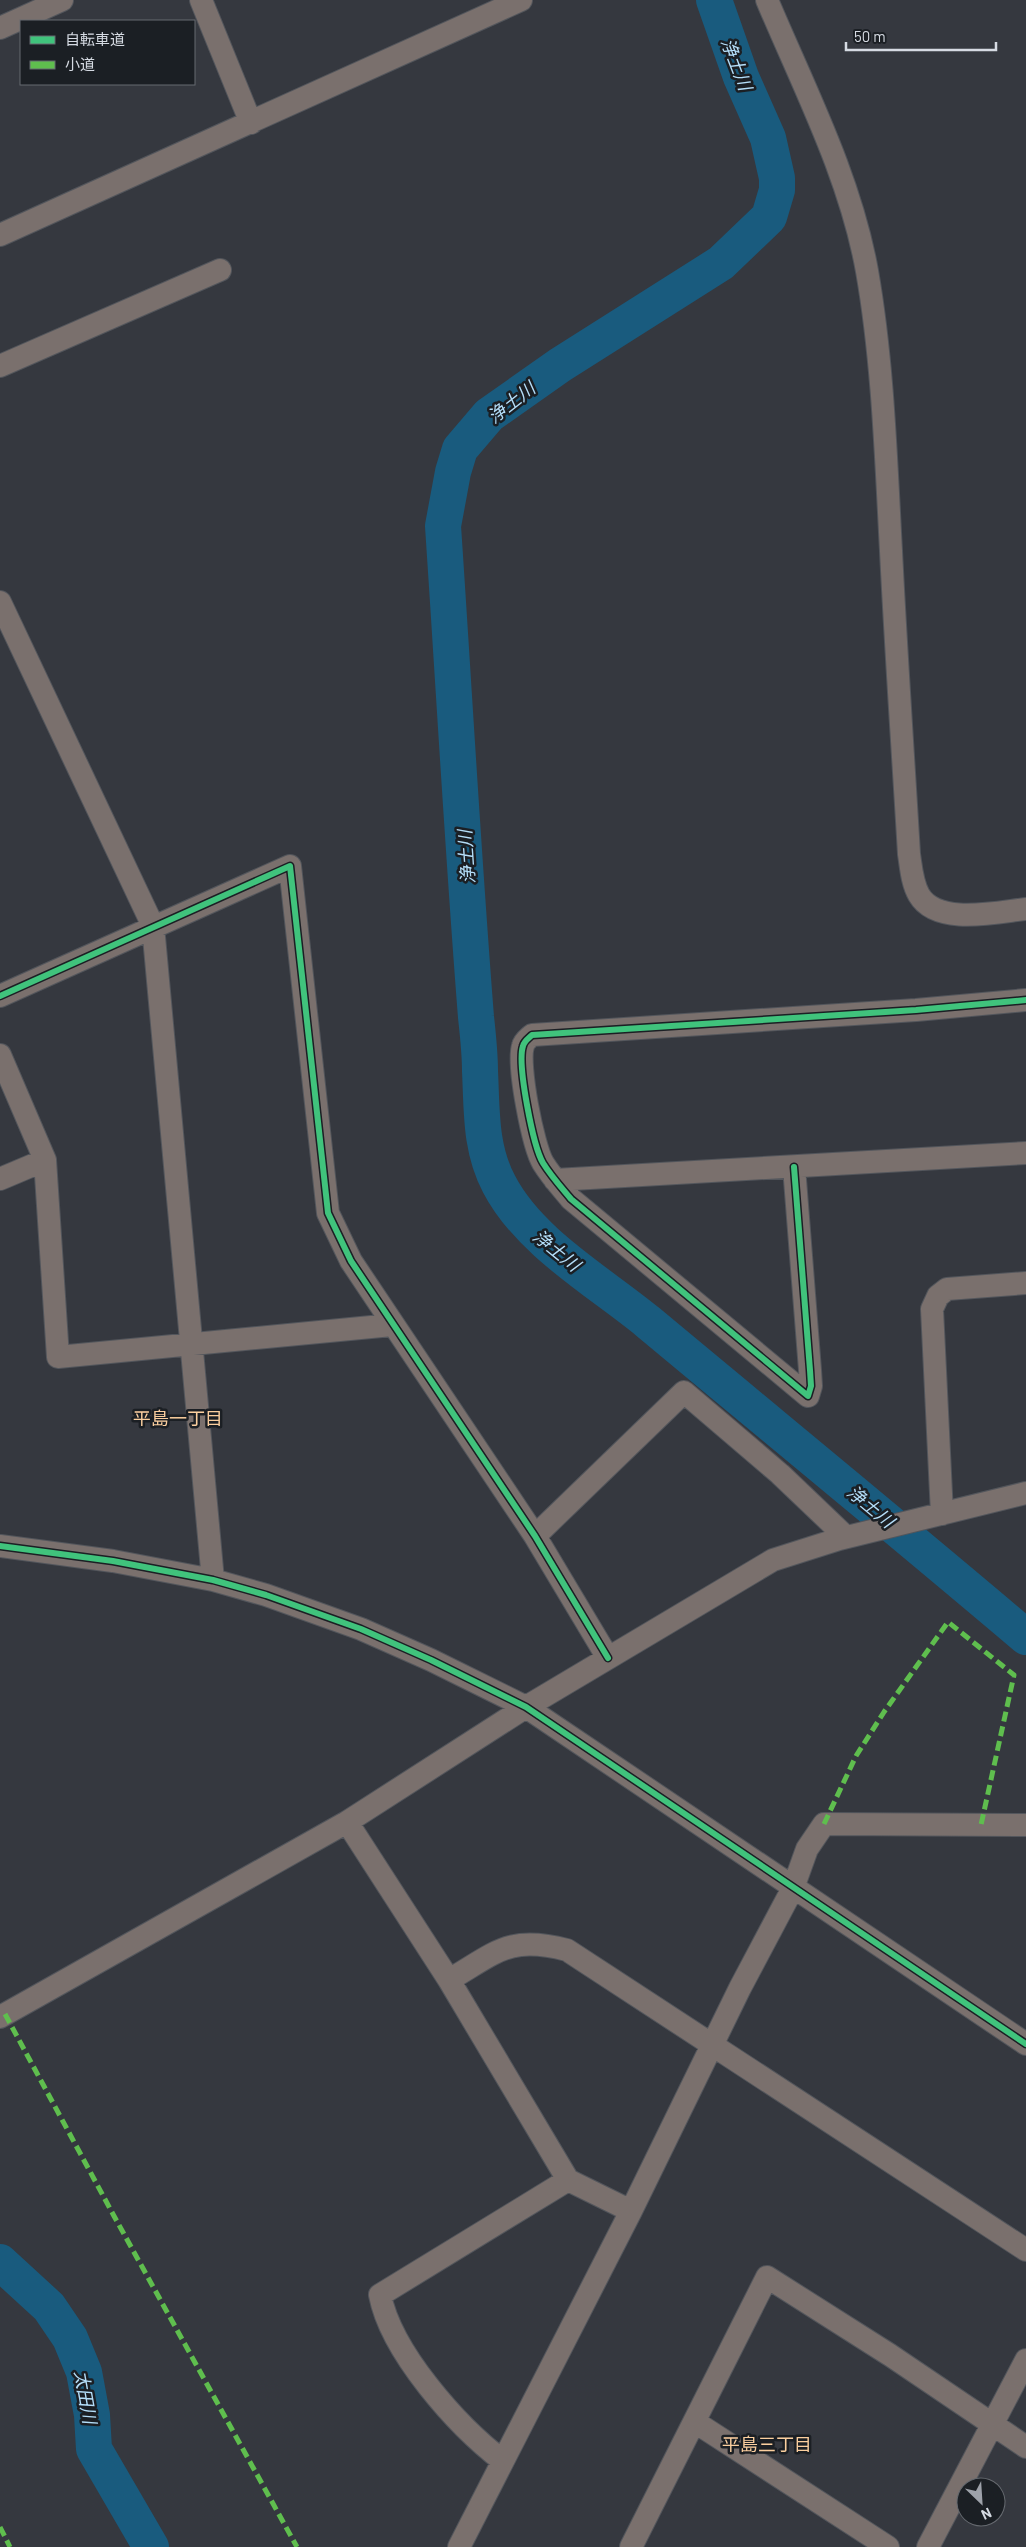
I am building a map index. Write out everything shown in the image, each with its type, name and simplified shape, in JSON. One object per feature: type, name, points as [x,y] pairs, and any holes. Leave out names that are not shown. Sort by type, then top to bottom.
[{"type":"street","points":[[0,28],[62,0]]},
{"type":"street","points":[[201,0],[251,123]]},
{"type":"street","points":[[0,235],[521,0]]},
{"type":"street","points":[[767,0],[838,166],[853,214],[867,270],[875,331],[887,472],[909,854],[915,887],[920,897],[931,908],[947,914],[966,915],[1026,909]]},
{"type":"street","points":[[0,366],[220,270]]},
{"type":"street","points":[[0,602],[153,926],[190,1346],[213,1580]]},
{"type":"street","points":[[0,996],[290,866],[328,1213],[338,1238],[392,1325],[535,1536],[608,1658]]},
{"type":"street","points":[[794,1167],[810,1370],[808,1396],[571,1199],[555,1180],[542,1161],[528,1104],[521,1057],[523,1044],[532,1034],[916,1010],[1026,1000]]},
{"type":"street","points":[[0,1055],[45,1160],[58,1357],[190,1346],[392,1325]]},
{"type":"street","points":[[555,1180],[1026,1153]]},
{"type":"street","points":[[0,1179],[45,1160]]},
{"type":"street","points":[[937,1516],[932,1309],[938,1296],[947,1289],[1026,1283]]},
{"type":"street","points":[[535,1536],[684,1392],[780,1474],[846,1537]]},
{"type":"street","points":[[0,2017],[347,1822],[526,1707],[773,1560],[846,1537],[1026,1493]]},
{"type":"street","points":[[0,1546],[113,1562],[213,1580],[266,1595],[361,1630],[526,1707],[1026,2044]]},
{"type":"street","points":[[347,1822],[449,1980],[568,2180],[631,2211]]},
{"type":"street","points":[[460,2547],[631,2211],[712,2043],[793,1888],[807,1849],[824,1824],[1026,1825]]},
{"type":"street","points":[[449,1980],[494,1953],[515,1944],[548,1946],[574,1954],[1026,2250]]},
{"type":"street","points":[[503,2461],[458,2422],[421,2377],[384,2314],[380,2295],[568,2180]]},
{"type":"street","points":[[632,2547],[768,2278],[890,2355],[1026,2447]]},
{"type":"street","points":[[928,2547],[1026,2360]]},
{"type":"street","points":[[695,2422],[888,2547]]},
{"type":"waterway","name":"浄土川","points":[[714,0],[741,77],[768,138],[777,178],[777,190],[769,217],[721,263],[560,365],[489,415],[460,449],[453,472],[443,526],[485,1143],[488,1157],[499,1184],[512,1205],[546,1242],[648,1322],[1026,1637]]},
{"type":"waterway","name":"太田川","points":[[0,2262],[49,2307],[70,2338],[84,2372],[92,2415],[94,2449],[151,2547]]},
{"type":"marked path","points":[[824,1824],[856,1756],[884,1712],[948,1622],[1014,1675],[981,1825]]},
{"type":"marked path","points":[[5,2014],[297,2547]]},
{"type":"marked path","points":[[0,2527],[10,2547]]},
{"type":"cycle path","points":[[0,996],[290,866],[328,1213],[351,1261],[535,1536],[608,1658]]},
{"type":"cycle path","points":[[794,1167],[811,1386],[808,1396],[571,1199],[556,1181],[539,1154],[531,1123],[522,1069],[525,1041],[532,1035],[916,1010],[1026,1000]]},
{"type":"cycle path","points":[[0,1546],[113,1561],[213,1580],[266,1595],[361,1629],[431,1660],[526,1707],[1026,2044]]},
{"type":"district","name":"平島一丁目","points":[[178,1418]]},
{"type":"district","name":"平島三丁目","points":[[767,2444]]}]
